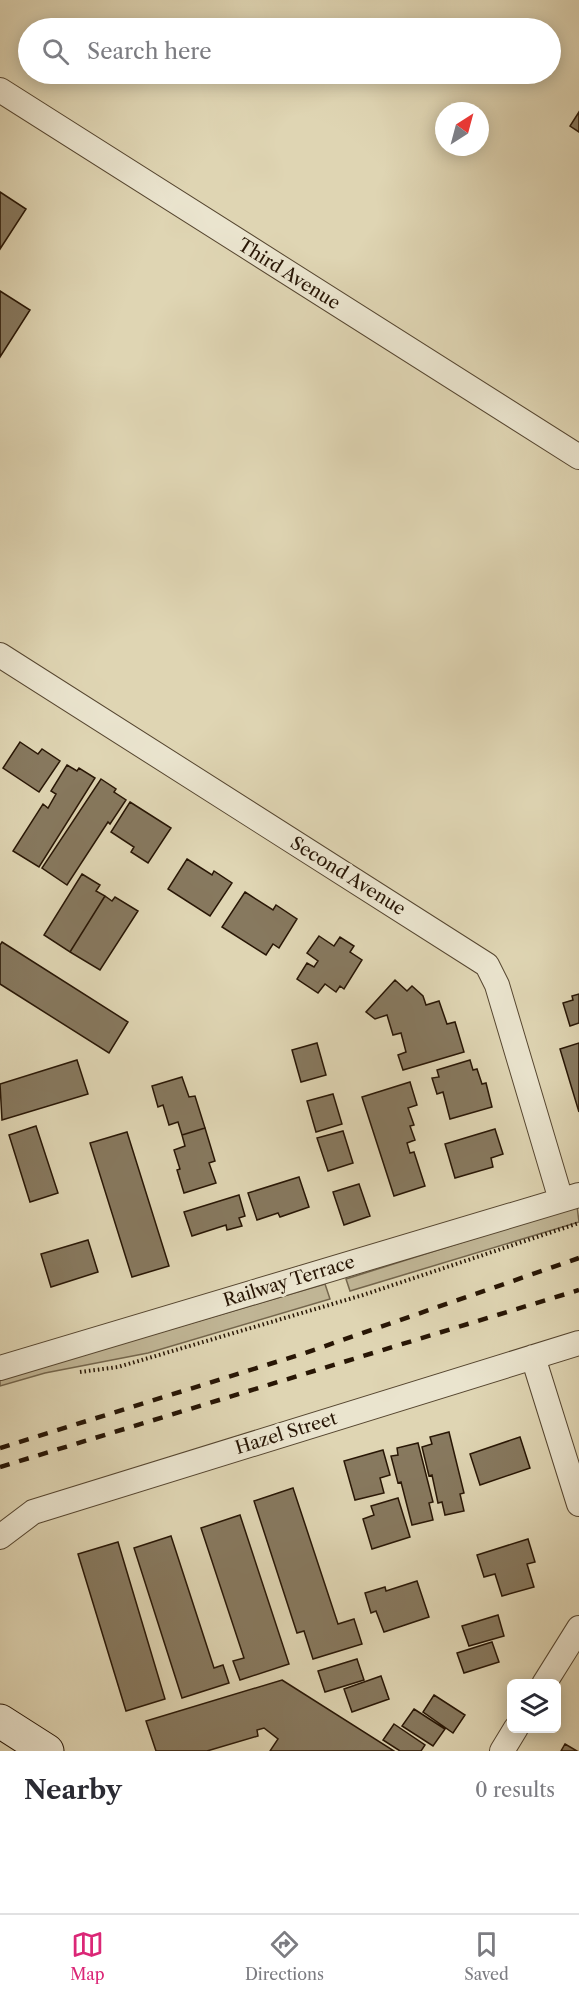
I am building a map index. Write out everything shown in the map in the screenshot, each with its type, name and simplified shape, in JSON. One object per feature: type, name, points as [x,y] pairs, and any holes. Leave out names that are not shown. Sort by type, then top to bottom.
[{"type":"main road","points":[[0,1720],[47,1751]]},
{"type":"street","name":"Third Avenue","points":[[0,90],[579,458]]},
{"type":"street","name":"Second Avenue","points":[[0,655],[487,965],[497,985],[570,1197]]},
{"type":"street","name":"Railway Terrace","points":[[0,1368],[570,1197]]},
{"type":"street","name":"Hazel Street","points":[[0,1537],[33,1512],[579,1343]]},
{"type":"street","points":[[533,1357],[579,1504]]},
{"type":"street","points":[[547,1679],[579,1628]]},
{"type":"street","points":[[502,1751],[513,1733]]},
{"type":"path","points":[[71,1373],[118,1367],[363,1294],[579,1223]]},
{"type":"shaded area","points":[[577,1206],[579,1222],[350,1291],[346,1279]]},
{"type":"shaded area","points":[[325,1284],[330,1299],[148,1353],[45,1373],[0,1386],[0,1379]]},
{"type":"building","points":[[579,112],[579,132],[570,126]]},
{"type":"building","points":[[0,192],[26,209],[0,249]]},
{"type":"building","points":[[0,291],[30,310],[0,357]]},
{"type":"building","points":[[20,742],[38,754],[42,749],[60,761],[39,792],[3,768]]},
{"type":"building","points":[[67,765],[77,771],[79,768],[95,778],[39,867],[13,851],[43,804],[48,808],[56,794],[51,791]]},
{"type":"building","points":[[101,779],[116,789],[114,792],[126,800],[110,824],[108,822],[67,885],[42,868]]},
{"type":"building","points":[[130,802],[171,828],[148,863],[131,852],[134,847],[111,832]]},
{"type":"building","points":[[187,859],[212,875],[214,871],[232,883],[210,916],[168,889]]},
{"type":"building","points":[[82,874],[100,885],[96,891],[105,896],[70,952],[44,935]]},
{"type":"building","points":[[245,892],[273,910],[276,905],[297,919],[279,948],[273,944],[266,955],[222,927]]},
{"type":"building","points":[[105,896],[112,901],[115,897],[138,911],[100,970],[70,952]]},
{"type":"building","points":[[319,936],[334,946],[340,937],[354,946],[350,952],[362,960],[344,989],[340,986],[336,992],[325,984],[318,993],[297,979],[307,963],[314,967],[318,961],[307,953]]},
{"type":"building","points":[[2,942],[128,1022],[109,1053],[0,984],[0,945]]},
{"type":"building","points":[[395,980],[407,991],[412,986],[423,996],[426,1005],[439,1001],[447,1024],[455,1022],[464,1052],[403,1070],[398,1055],[406,1052],[401,1033],[393,1035],[387,1015],[375,1019],[366,1012]]},
{"type":"building","points":[[579,994],[579,1023],[570,1026],[563,1003],[573,1000],[572,996]]},
{"type":"building","points":[[317,1043],[326,1075],[301,1082],[292,1050]]},
{"type":"building","points":[[579,1043],[579,1112],[560,1049]]},
{"type":"building","points":[[77,1060],[88,1094],[2,1120],[0,1084]]},
{"type":"building","points":[[470,1060],[473,1070],[477,1069],[482,1084],[486,1083],[492,1107],[450,1119],[443,1092],[437,1094],[432,1078],[439,1077],[437,1070]]},
{"type":"building","points":[[182,1077],[189,1097],[195,1096],[205,1128],[182,1135],[178,1122],[169,1125],[163,1105],[158,1107],[152,1086]]},
{"type":"building","points":[[410,1082],[417,1105],[408,1108],[414,1125],[410,1126],[415,1140],[407,1143],[410,1153],[414,1152],[425,1186],[394,1196],[362,1097]]},
{"type":"building","points":[[333,1094],[342,1124],[316,1132],[307,1101]]},
{"type":"building","points":[[36,1126],[58,1193],[30,1202],[9,1135]]},
{"type":"building","points":[[205,1128],[215,1161],[209,1163],[216,1183],[184,1193],[174,1150],[185,1146],[182,1135]]},
{"type":"building","points":[[495,1129],[503,1154],[491,1158],[493,1167],[455,1178],[445,1144]]},
{"type":"building","points":[[343,1131],[353,1163],[328,1171],[317,1138]]},
{"type":"building","points":[[127,1132],[169,1266],[132,1277],[90,1143]]},
{"type":"building","points":[[299,1177],[309,1207],[280,1217],[278,1213],[257,1220],[248,1193]]},
{"type":"building","points":[[359,1184],[370,1216],[344,1225],[333,1192]]},
{"type":"building","points":[[239,1195],[245,1216],[239,1218],[242,1226],[227,1230],[226,1225],[192,1236],[184,1212]]},
{"type":"building","points":[[88,1240],[98,1272],[51,1287],[41,1254]]},
{"type":"building","points":[[449,1432],[464,1493],[460,1494],[464,1511],[445,1515],[442,1502],[438,1503],[432,1475],[429,1476],[422,1447],[432,1444],[430,1437]]},
{"type":"building","points":[[520,1437],[530,1468],[480,1485],[470,1454]]},
{"type":"building","points":[[418,1443],[433,1502],[429,1503],[433,1520],[412,1525],[401,1482],[398,1483],[391,1456],[398,1455],[397,1448]]},
{"type":"building","points":[[383,1450],[390,1475],[380,1478],[384,1493],[355,1500],[344,1461]]},
{"type":"building","points":[[293,1488],[338,1624],[354,1619],[362,1644],[313,1659],[304,1631],[297,1633],[254,1501]]},
{"type":"building","points":[[398,1498],[410,1537],[372,1549],[363,1519],[374,1515],[371,1506]]},
{"type":"building","points":[[240,1515],[289,1664],[240,1680],[233,1661],[244,1658],[201,1528]]},
{"type":"building","points":[[171,1536],[214,1668],[223,1665],[229,1683],[182,1698],[134,1548]]},
{"type":"building","points":[[528,1539],[535,1562],[527,1564],[534,1587],[502,1596],[495,1574],[484,1577],[477,1555]]},
{"type":"building","points":[[118,1542],[165,1699],[126,1711],[78,1554]]},
{"type":"building","points":[[417,1581],[429,1617],[384,1632],[376,1611],[371,1613],[365,1593],[385,1587],[386,1591]]},
{"type":"building","points":[[498,1615],[504,1636],[469,1646],[462,1626]]},
{"type":"building","points":[[492,1642],[499,1662],[464,1673],[457,1653]]},
{"type":"building","points":[[357,1659],[364,1680],[325,1692],[318,1671]]},
{"type":"building","points":[[381,1676],[389,1699],[352,1712],[344,1689]]},
{"type":"building","points":[[282,1680],[394,1751],[270,1751],[278,1739],[264,1728],[257,1730],[258,1736],[207,1751],[156,1751],[146,1721]]},
{"type":"building","points":[[434,1695],[465,1715],[453,1733],[423,1712]]},
{"type":"building","points":[[414,1709],[445,1729],[433,1746],[402,1726]]},
{"type":"building","points":[[394,1724],[425,1745],[421,1751],[400,1751],[383,1740]]},
{"type":"building","points":[[565,1744],[577,1751],[561,1751]]},
{"type":"railway","points":[[0,1448],[305,1353],[579,1258]]},
{"type":"railway","points":[[0,1467],[579,1290]]}]
